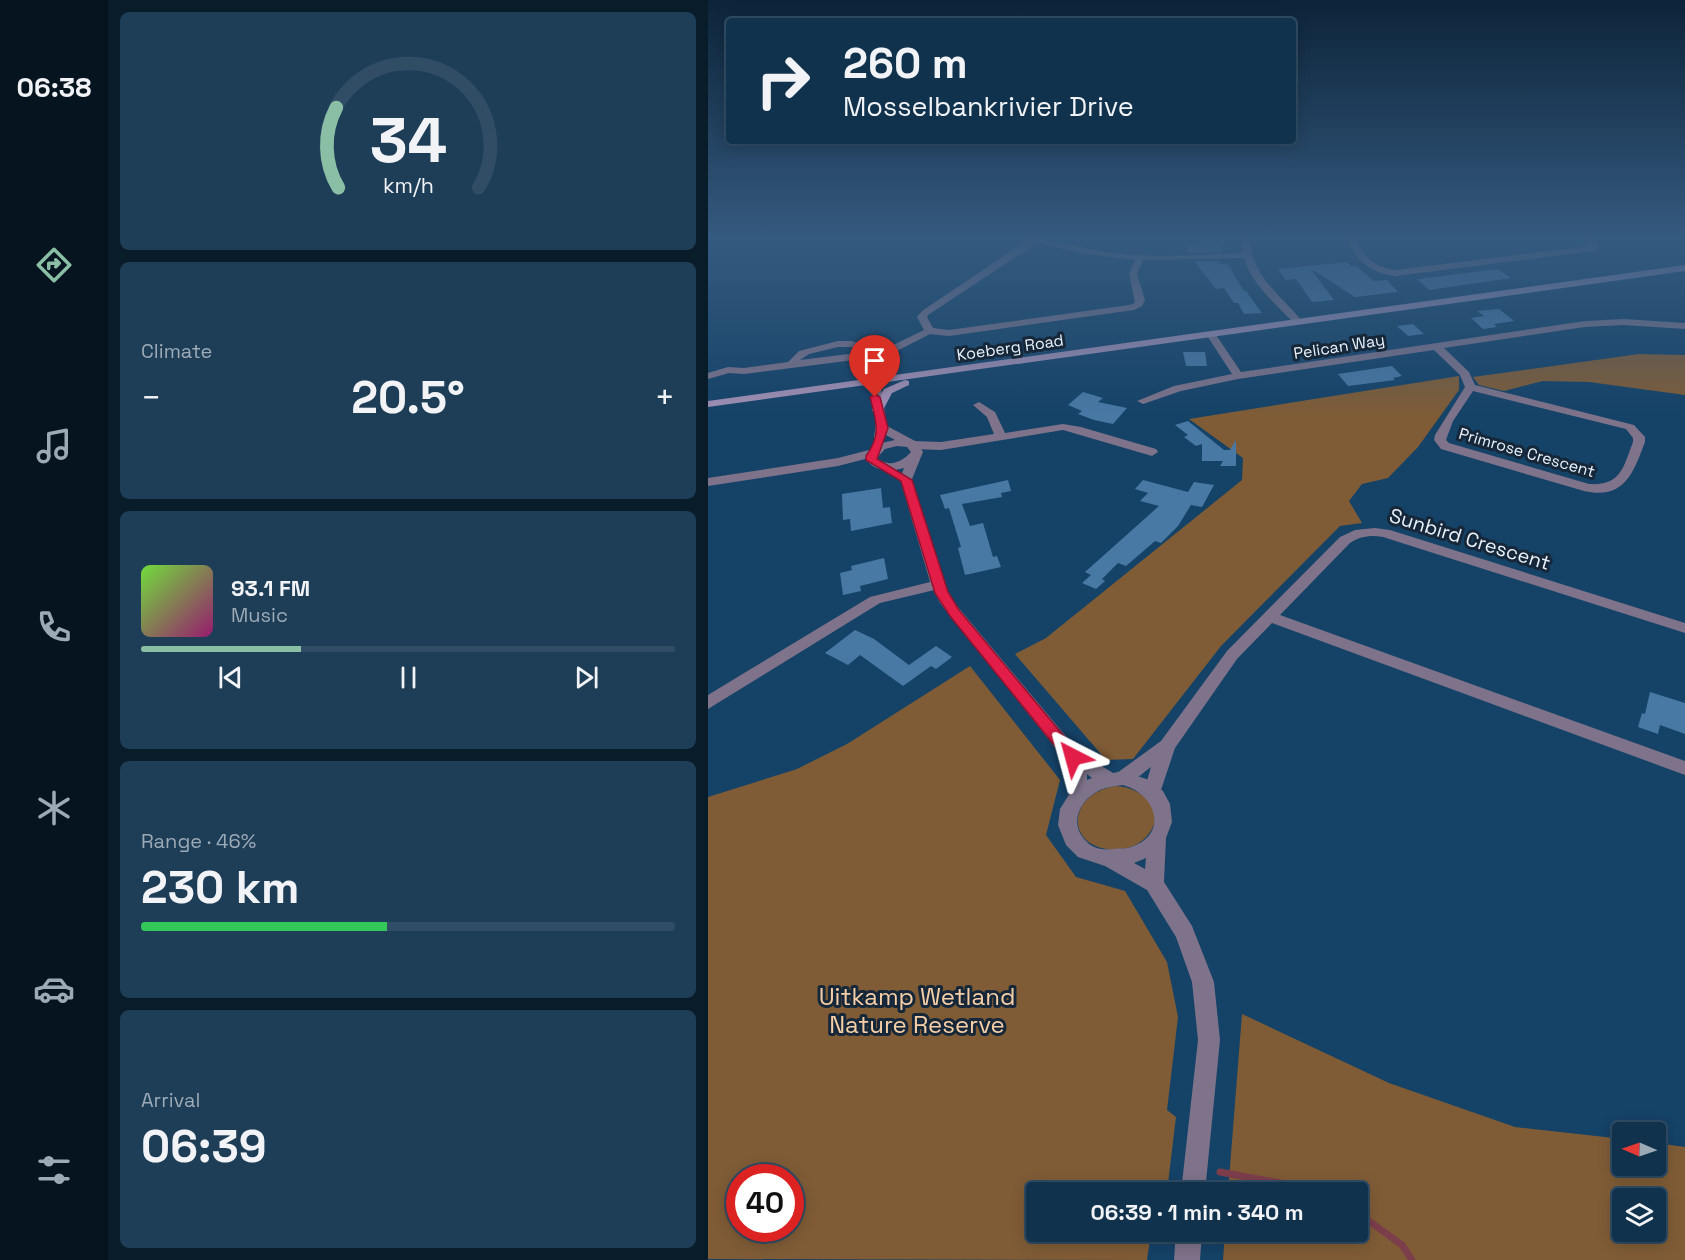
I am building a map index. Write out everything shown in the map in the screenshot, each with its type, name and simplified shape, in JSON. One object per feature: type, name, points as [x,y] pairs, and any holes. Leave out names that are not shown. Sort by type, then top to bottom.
[{"type":"main road","name":"Koeberg Road","points":[[708,404],[1467,298]]},
{"type":"main road","points":[[878,410],[884,395],[896,385],[971,372],[980,367]]},
{"type":"street","points":[[929,332],[922,317],[947,298]]},
{"type":"street","points":[[708,376],[728,370],[744,371],[877,354],[897,349],[929,332],[949,333],[1131,308],[1139,303],[1139,298]]},
{"type":"street","points":[[1276,298],[1297,321]]},
{"type":"street","name":"Pelican Way","points":[[1143,401],[1178,387],[1238,376],[1585,324],[1624,322],[1685,326]]},
{"type":"street","points":[[1211,334],[1238,376]]},
{"type":"street","points":[[792,365],[801,354],[837,343],[858,345],[877,354]]},
{"type":"street","points":[[1436,346],[1465,374],[1470,387]]},
{"type":"street","points":[[875,382],[878,410],[883,428],[878,458]]},
{"type":"street","name":"Primrose Crescent","points":[[1470,387],[1630,427],[1639,437],[1639,442],[1623,480],[1619,485],[1611,488],[1588,488],[1445,446],[1440,440],[1440,434],[1470,387]]},
{"type":"street","points":[[979,405],[991,412],[996,419],[1000,437]]},
{"type":"street","points":[[883,428],[912,450]]},
{"type":"street","points":[[878,458],[891,443],[912,450],[1068,428],[1152,452]]},
{"type":"street","points":[[708,482],[878,458],[901,465],[912,450]]},
{"type":"street","points":[[912,450],[906,480],[938,585],[955,613],[1073,757],[1078,774],[1079,793]]},
{"type":"street","points":[[878,458],[906,480]]},
{"type":"street","name":"Sunbird Crescent","points":[[1154,791],[1162,756],[1168,744],[1232,655],[1345,540],[1356,534],[1371,532],[1385,534],[1685,628]]},
{"type":"street","points":[[708,703],[875,600],[938,585]]},
{"type":"street","points":[[1270,617],[1685,768]]},
{"type":"street","name":"Sunbird Crescent","points":[[1115,778],[1168,744]]},
{"type":"street","points":[[1073,757],[1115,778],[1138,781],[1154,791],[1163,805],[1164,822],[1157,839],[1154,884]]},
{"type":"street","points":[[1115,778],[1092,784],[1079,793],[1068,809],[1066,827],[1074,844],[1090,856],[1112,860],[1154,884],[1192,948],[1203,982],[1209,1040],[1194,1182]]},
{"type":"street","points":[[1112,860],[1137,854],[1157,839]]},
{"type":"street","points":[[1187,1260],[1188,1242]]},
{"type":"green space","points":[[1639,354],[1685,355],[1685,395],[1589,382],[1543,381],[1504,391],[1479,385],[1473,377]]},
{"type":"green space","points":[[1459,376],[1459,390],[1418,447],[1388,478],[1362,484],[1349,501],[1362,523],[1340,526],[1221,646],[1133,759],[1106,760],[1015,654],[1046,638],[1242,480],[1243,458],[1189,419]]},
{"type":"green space","name":"Uitkamp Wetland Nature Reserve","points":[[970,666],[1060,780],[1046,835],[1076,877],[1125,891],[1167,962],[1178,1017],[1167,1110],[1176,1117],[1168,1182],[1026,1182],[1026,1242],[1150,1242],[1147,1260],[708,1259],[708,797],[797,769],[847,744]]},
{"type":"green space","points":[[1116,786],[1126,787],[1144,796],[1154,811],[1155,819],[1152,829],[1137,844],[1120,849],[1102,848],[1089,842],[1081,833],[1078,822],[1080,811],[1087,800],[1099,791]]},
{"type":"green space","points":[[1242,1014],[1389,1083],[1515,1127],[1612,1138],[1612,1176],[1666,1176],[1666,1144],[1685,1147],[1685,1260],[1223,1260],[1224,1242],[1368,1242],[1368,1182],[1229,1182]]},
{"type":"building","points":[[1231,298],[1251,298],[1262,313],[1244,314],[1238,303],[1234,303]]},
{"type":"building","points":[[1309,298],[1332,298],[1334,300],[1312,302]]},
{"type":"building","points":[[1499,309],[1514,321],[1494,324],[1497,327],[1483,329],[1471,318],[1484,316],[1477,311]]},
{"type":"building","points":[[1413,324],[1424,334],[1408,336],[1397,326]]},
{"type":"building","points":[[1183,352],[1205,352],[1207,366],[1186,366]]},
{"type":"building","points":[[1392,366],[1402,376],[1393,378],[1395,380],[1348,386],[1338,374]]},
{"type":"building","points":[[1083,392],[1103,398],[1098,402],[1127,408],[1113,424],[1094,420],[1078,414],[1082,411],[1068,405]]},
{"type":"building","points":[[1188,421],[1224,450],[1230,450],[1236,440],[1236,466],[1220,466],[1223,461],[1202,461],[1202,444],[1196,446],[1184,437],[1188,435],[1175,425]]},
{"type":"building","points":[[1008,480],[1011,491],[1001,493],[1002,497],[962,504],[970,526],[983,523],[993,557],[997,556],[1001,567],[965,575],[958,548],[961,547],[949,508],[945,509],[940,495]]},
{"type":"building","points":[[1143,480],[1188,492],[1194,482],[1214,485],[1202,507],[1191,505],[1178,526],[1161,543],[1155,541],[1126,566],[1118,563],[1102,579],[1105,581],[1096,589],[1082,583],[1091,575],[1085,572],[1159,506],[1140,501],[1148,493],[1135,489]]},
{"type":"building","points":[[881,488],[883,508],[890,507],[892,523],[851,531],[850,519],[843,520],[842,494]]},
{"type":"building","points":[[884,558],[888,579],[860,586],[861,591],[843,595],[840,573],[852,570],[851,566]]},
{"type":"building","points":[[855,630],[874,639],[909,665],[936,646],[952,657],[936,669],[931,666],[903,686],[860,655],[848,665],[825,653]]},
{"type":"building","points":[[1650,692],[1685,703],[1685,734],[1660,725],[1658,734],[1638,727],[1642,713],[1645,714]]},
{"type":"waterway","points":[[1220,1172],[1274,1182]]},
{"type":"waterway","points":[[1368,1220],[1402,1245],[1412,1260]]},
{"type":"route","points":[[875,397],[883,428],[877,449],[871,456],[872,460],[906,480],[938,585],[947,603],[1073,757]]}]
